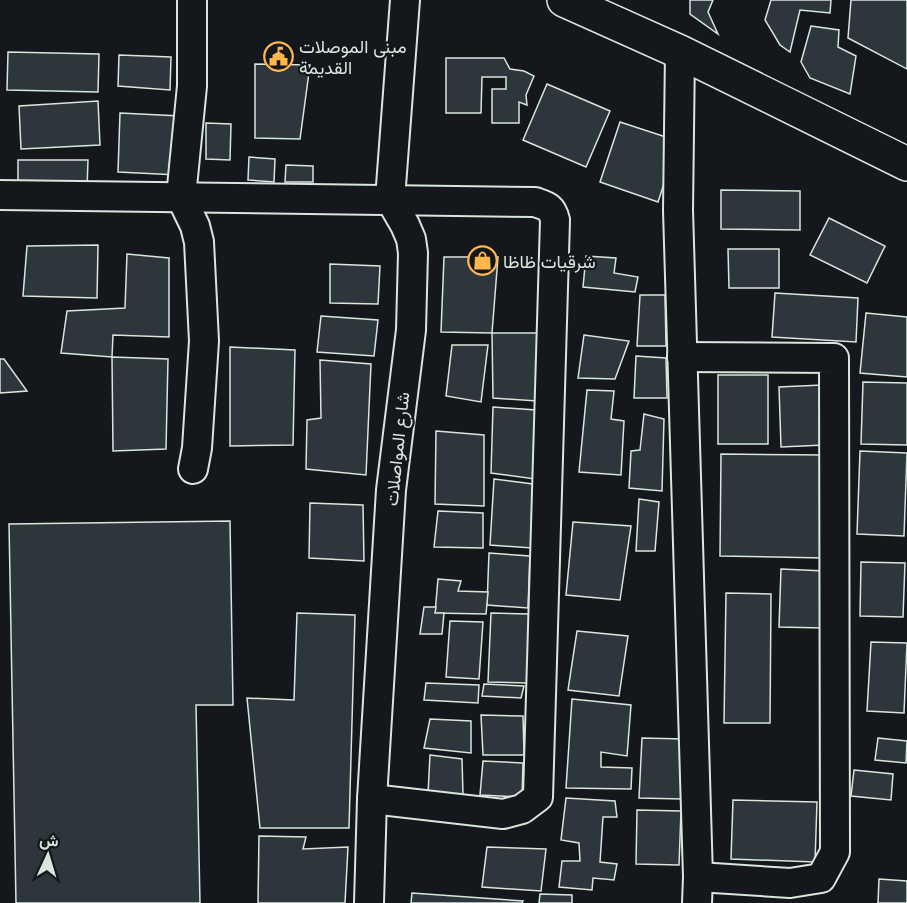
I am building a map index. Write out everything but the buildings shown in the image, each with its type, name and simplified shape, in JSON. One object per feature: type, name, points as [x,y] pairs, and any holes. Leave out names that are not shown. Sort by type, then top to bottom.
[{"type":"main road","points":[[564,0],[680,52],[907,164]]},
{"type":"street","points":[[192,0],[192,86],[182,197],[195,226],[199,242],[204,341],[197,448],[193,469]]},
{"type":"street","points":[[390,199],[405,0]]},
{"type":"street","points":[[680,52],[678,210],[682,357],[698,890],[790,883],[821,878],[835,852],[834,358],[682,357]]},
{"type":"street","points":[[0,195],[535,202],[548,206],[554,212],[538,797],[522,809],[503,814],[372,799]]},
{"type":"street","name":"شارع المواصلات","points":[[369,903],[372,799],[391,490],[411,330],[413,253],[411,239],[390,199]]},
{"type":"place","name":"مبنى الموصلات القديمة","points":[[278,56]]},
{"type":"place","name":"شرقيات ظاظا","points":[[482,261]]}]
